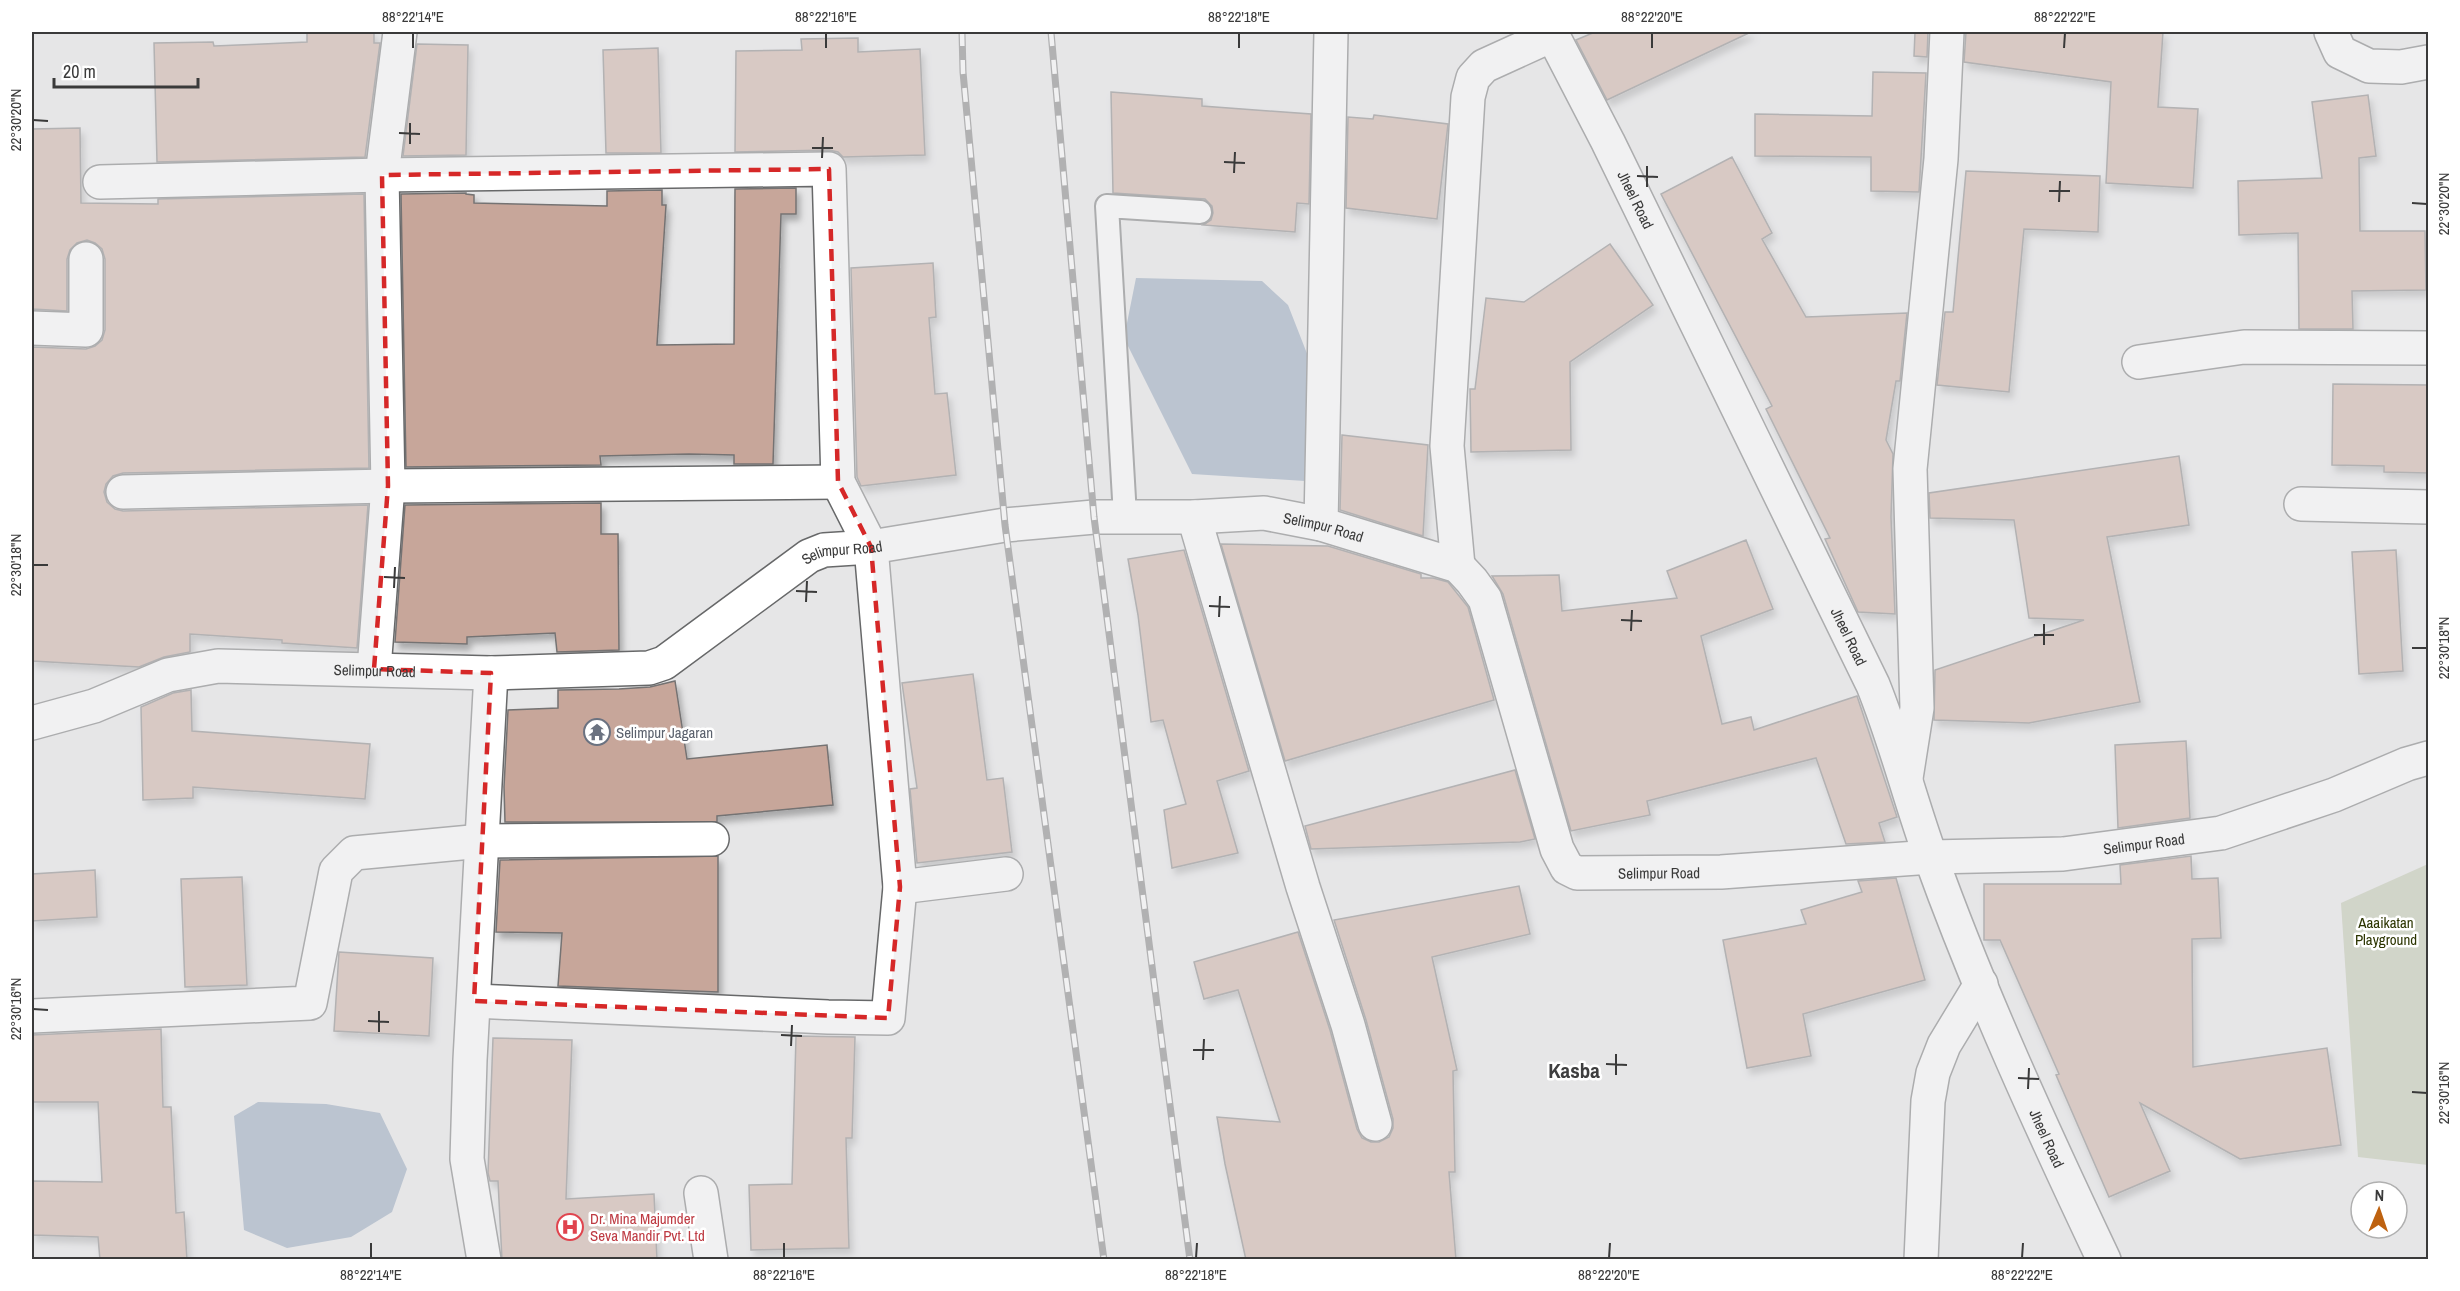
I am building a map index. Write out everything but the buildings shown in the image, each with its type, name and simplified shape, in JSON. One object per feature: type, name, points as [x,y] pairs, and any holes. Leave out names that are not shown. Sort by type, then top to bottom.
[{"type":"street","points":[[374,669],[388,486],[382,175],[400,32]]},
{"type":"street","points":[[1321,524],[1331,32]]},
{"type":"street","points":[[1906,778],[1917,708],[1910,470],[1941,159],[1947,32]]},
{"type":"street","points":[[2331,32],[2340,52],[2369,66],[2401,67],[2428,62]]},
{"type":"street","points":[[1458,567],[1447,446],[1468,97],[1473,78],[1484,66],[1552,33]]},
{"type":"street","name":"Jheel Road","points":[[1552,33],[1608,142],[1873,685],[1891,730],[1931,857],[1982,984],[2104,1260]]},
{"type":"street","points":[[100,182],[382,175],[829,169],[838,482],[872,547],[900,887],[888,1018],[816,1017],[474,1001]]},
{"type":"street","points":[[32,328],[86,330],[86,259]]},
{"type":"street","points":[[2139,362],[2244,347],[2428,348]]},
{"type":"street","points":[[123,492],[388,486],[838,482]]},
{"type":"street","points":[[2301,504],[2428,507]]},
{"type":"street","name":"Selimpur Road","points":[[32,723],[94,706],[168,675],[218,666],[491,673],[650,668],[664,663],[809,556],[824,550],[872,547],[1005,525],[1094,517],[1194,517],[1264,513],[1321,524],[1458,567],[1472,581],[1485,599],[1557,849],[1567,868],[1577,873],[1721,872],[1931,857],[2063,854],[2221,833],[2334,795],[2407,764],[2428,758]]},
{"type":"street","points":[[1194,517],[1303,887],[1348,1025],[1375,1124]]},
{"type":"street","points":[[484,1260],[467,1159],[491,673]]},
{"type":"street","points":[[32,1016],[310,1003],[336,871],[354,853],[482,841],[712,839]]},
{"type":"street","points":[[900,887],[1006,874]]},
{"type":"street","points":[[1921,1260],[1928,1101],[1933,1073],[1944,1045],[1982,984]]},
{"type":"street","points":[[701,1193],[711,1260]]},
{"type":"lane","points":[[1125,516],[1107,206],[1200,212]]},
{"type":"highlighted area","points":[[829,169],[838,482],[871,547],[900,887],[888,1018],[474,1001],[491,673],[374,669],[388,486],[382,175]]},
{"type":"green space","name":"Aaaikatan Playground","points":[[2428,864],[2428,1165],[2358,1157],[2341,903]]},
{"type":"water","points":[[1136,278],[1262,281],[1288,305],[1315,374],[1324,448],[1305,481],[1192,474],[1124,338]]},
{"type":"water","points":[[258,1102],[326,1104],[380,1113],[407,1169],[392,1212],[351,1237],[287,1248],[244,1230],[234,1116]]},
{"type":"railway","points":[[962,32],[963,72],[1005,525],[1104,1260]]},
{"type":"railway","points":[[1051,32],[1094,517],[1190,1260]]},
{"type":"place","name":"Selimpur Jagaran","points":[[597,732]]},
{"type":"place","name":"Dr. Mina Majumder Seva Mandir Pvt. Ltd","points":[[570,1227]]},
{"type":"district","name":"Kasba","points":[[1574,1070]]}]
